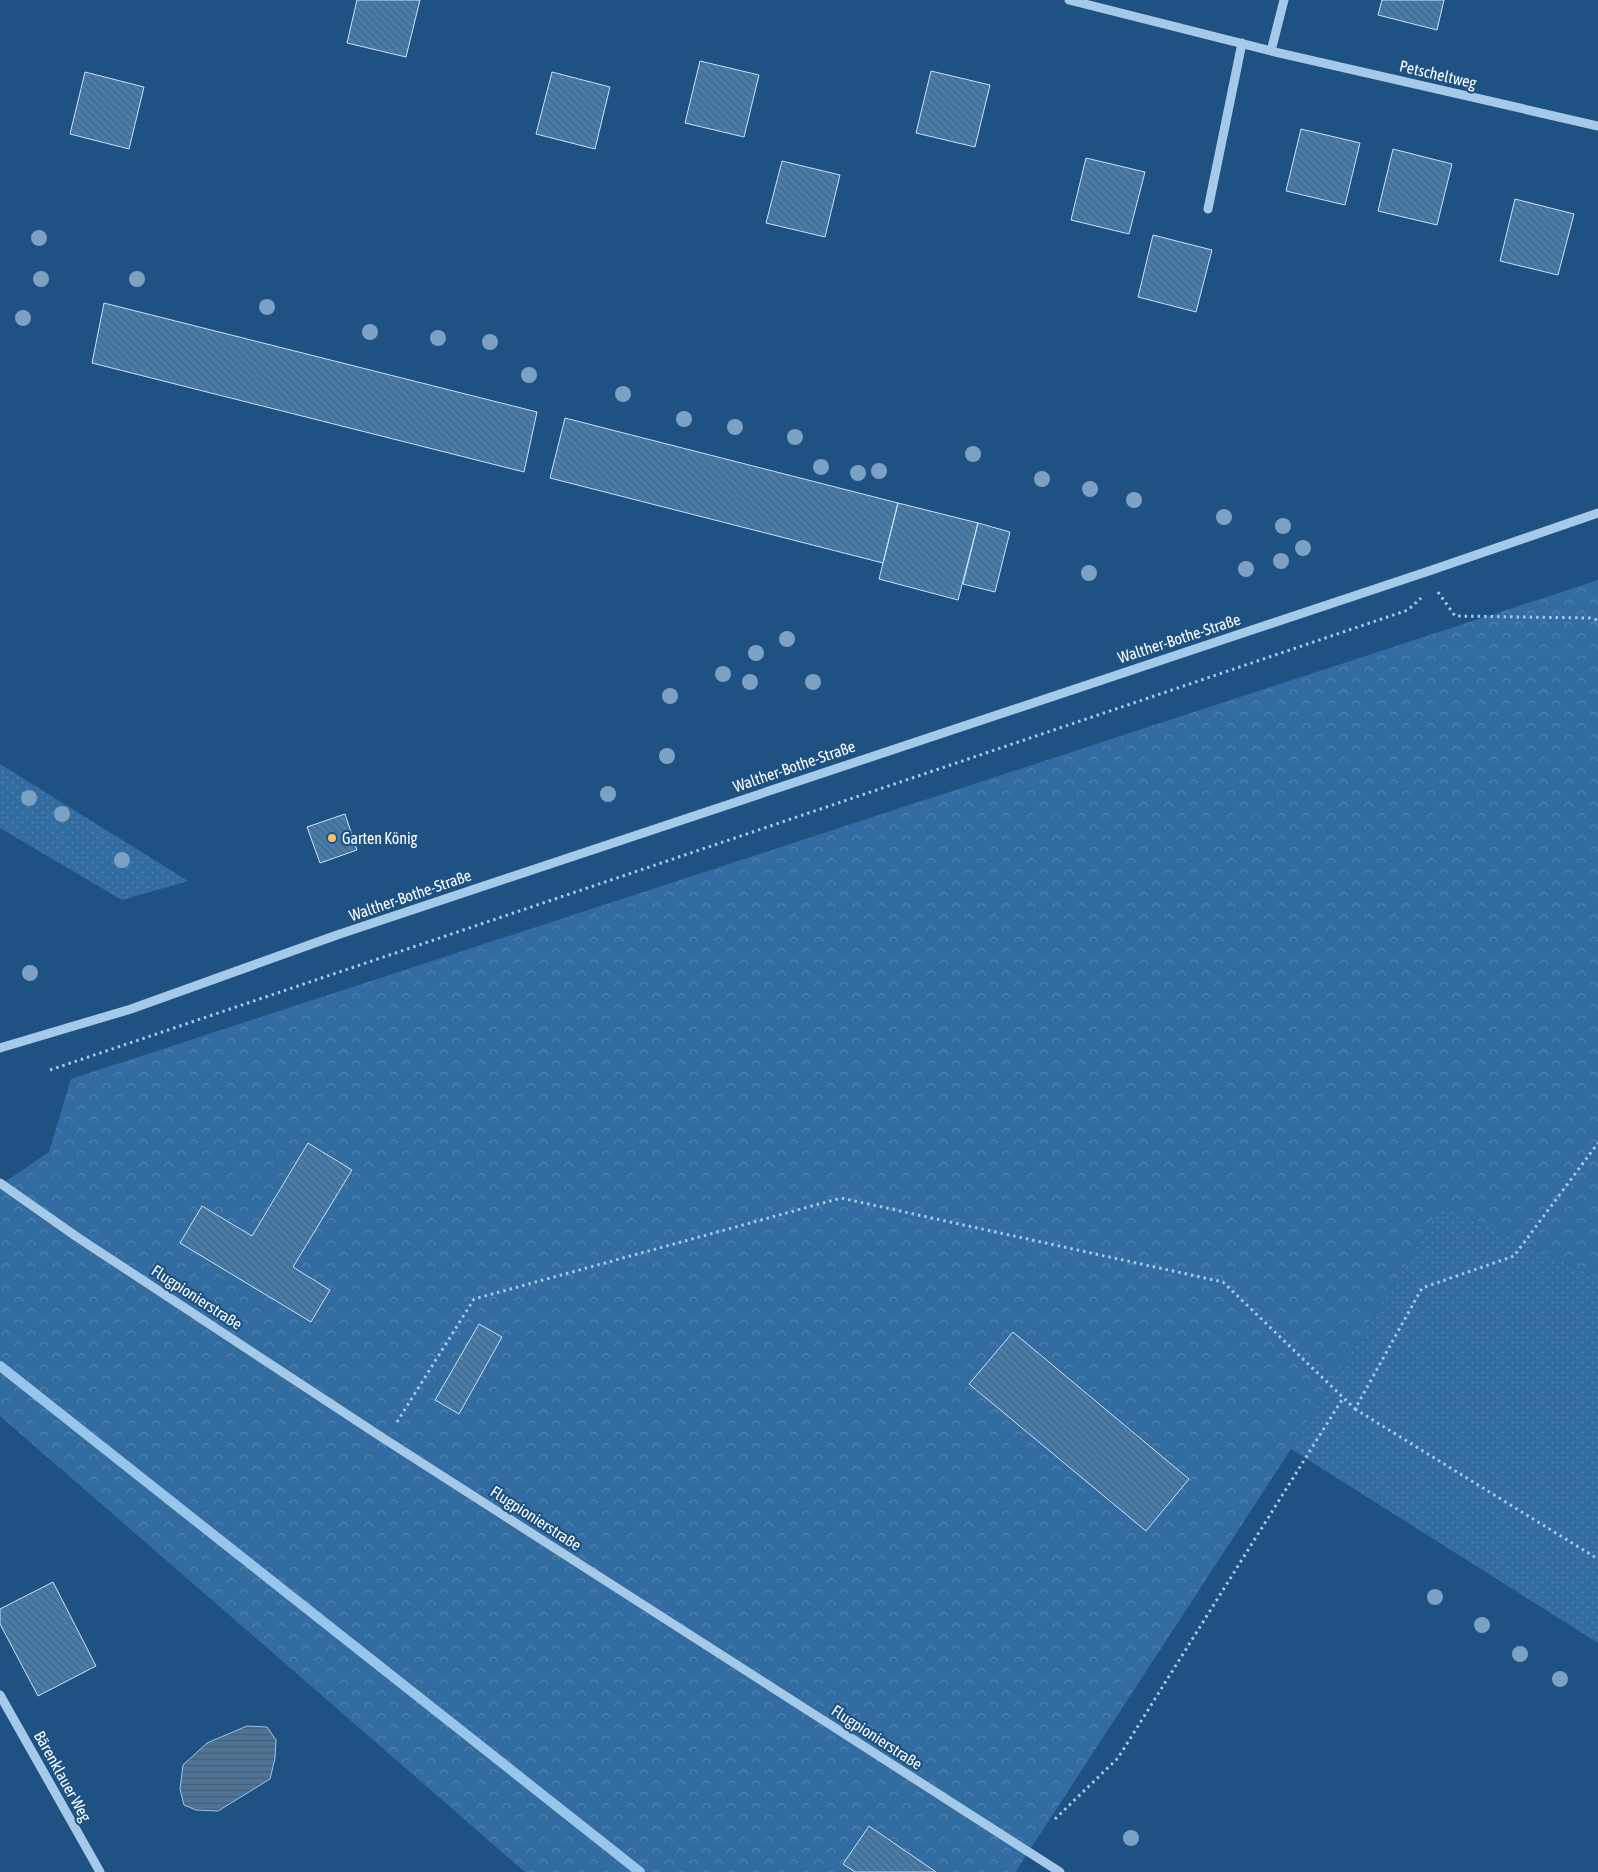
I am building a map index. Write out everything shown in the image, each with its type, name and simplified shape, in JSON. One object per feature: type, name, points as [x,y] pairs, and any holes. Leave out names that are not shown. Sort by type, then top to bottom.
[{"type":"street","name":"Petscheltweg","points":[[1069,0],[1271,50],[1598,126]]},
{"type":"street","points":[[1271,50],[1284,0]]},
{"type":"street","points":[[1208,209],[1242,43]]},
{"type":"street","name":"Walther-Bothe-Straße","points":[[0,1048],[131,1009],[375,923],[1426,572],[1598,512]]},
{"type":"street","name":"Flugpionierstraße","points":[[0,1183],[77,1237],[386,1440],[1060,1872]]},
{"type":"street","name":"Bärenklauer Weg","points":[[0,1695],[100,1872]]},
{"type":"path","points":[[1426,572],[1455,616],[1590,618],[1598,620]]},
{"type":"path","points":[[50,1070],[1408,610],[1434,586]]},
{"type":"path","points":[[1355,1409],[1422,1288],[1514,1256],[1598,1143]]},
{"type":"path","points":[[386,1440],[474,1299],[841,1198],[1223,1282],[1355,1409],[1598,1560]]},
{"type":"path","points":[[1055,1819],[1118,1758],[1343,1398]]},
{"type":"green space","points":[[1598,580],[1598,1278],[1442,1205],[1291,1449],[1017,1872],[525,1872],[0,1416],[0,1185],[49,1152],[71,1079]]},
{"type":"green space","points":[[0,764],[188,881],[122,900],[0,828]]},
{"type":"green space","points":[[1442,1205],[1598,1278],[1598,1643],[1291,1449]]},
{"type":"shaded area","points":[[247,1726],[267,1727],[276,1740],[275,1758],[270,1779],[218,1811],[196,1810],[184,1805],[180,1789],[183,1765],[207,1743]]},
{"type":"building","points":[[357,0],[420,0],[406,57],[347,43]]},
{"type":"building","points":[[1382,0],[1444,0],[1437,30],[1378,15]]},
{"type":"building","points":[[700,61],[759,75],[744,137],[685,123]]},
{"type":"building","points":[[931,71],[990,85],[975,147],[916,133]]},
{"type":"building","points":[[85,72],[144,87],[129,149],[70,134]]},
{"type":"building","points":[[552,72],[610,87],[595,149],[536,134]]},
{"type":"building","points":[[1301,129],[1360,143],[1345,205],[1286,191]]},
{"type":"building","points":[[1393,149],[1452,164],[1437,225],[1378,211]]},
{"type":"building","points":[[1086,158],[1145,172],[1129,234],[1071,220]]},
{"type":"building","points":[[782,161],[840,175],[825,237],[766,223]]},
{"type":"building","points":[[1515,199],[1574,214],[1558,275],[1500,261]]},
{"type":"building","points":[[1153,235],[1212,250],[1196,312],[1138,297]]},
{"type":"building","points":[[104,303],[537,412],[524,472],[92,363]]},
{"type":"building","points":[[565,418],[898,503],[883,563],[550,478]]},
{"type":"building","points":[[898,503],[978,523],[958,600],[879,579]]},
{"type":"building","points":[[978,523],[1010,532],[995,592],[963,584]]},
{"type":"building","name":"Garten König","points":[[345,814],[357,850],[320,863],[307,827]]},
{"type":"building","points":[[308,1143],[352,1170],[293,1267],[330,1290],[311,1322],[180,1243],[202,1206],[252,1236]]},
{"type":"building","points":[[479,1324],[502,1337],[459,1414],[435,1400]]},
{"type":"building","points":[[1013,1332],[1189,1479],[1146,1531],[969,1384]]},
{"type":"building","points":[[53,1582],[96,1666],[38,1696],[0,1624],[0,1609]]},
{"type":"building","points":[[869,1826],[936,1872],[855,1872],[843,1864]]},
{"type":"waterway","points":[[0,1366],[640,1872]]},
{"type":"place","name":"Garten König","points":[[332,838]]}]
